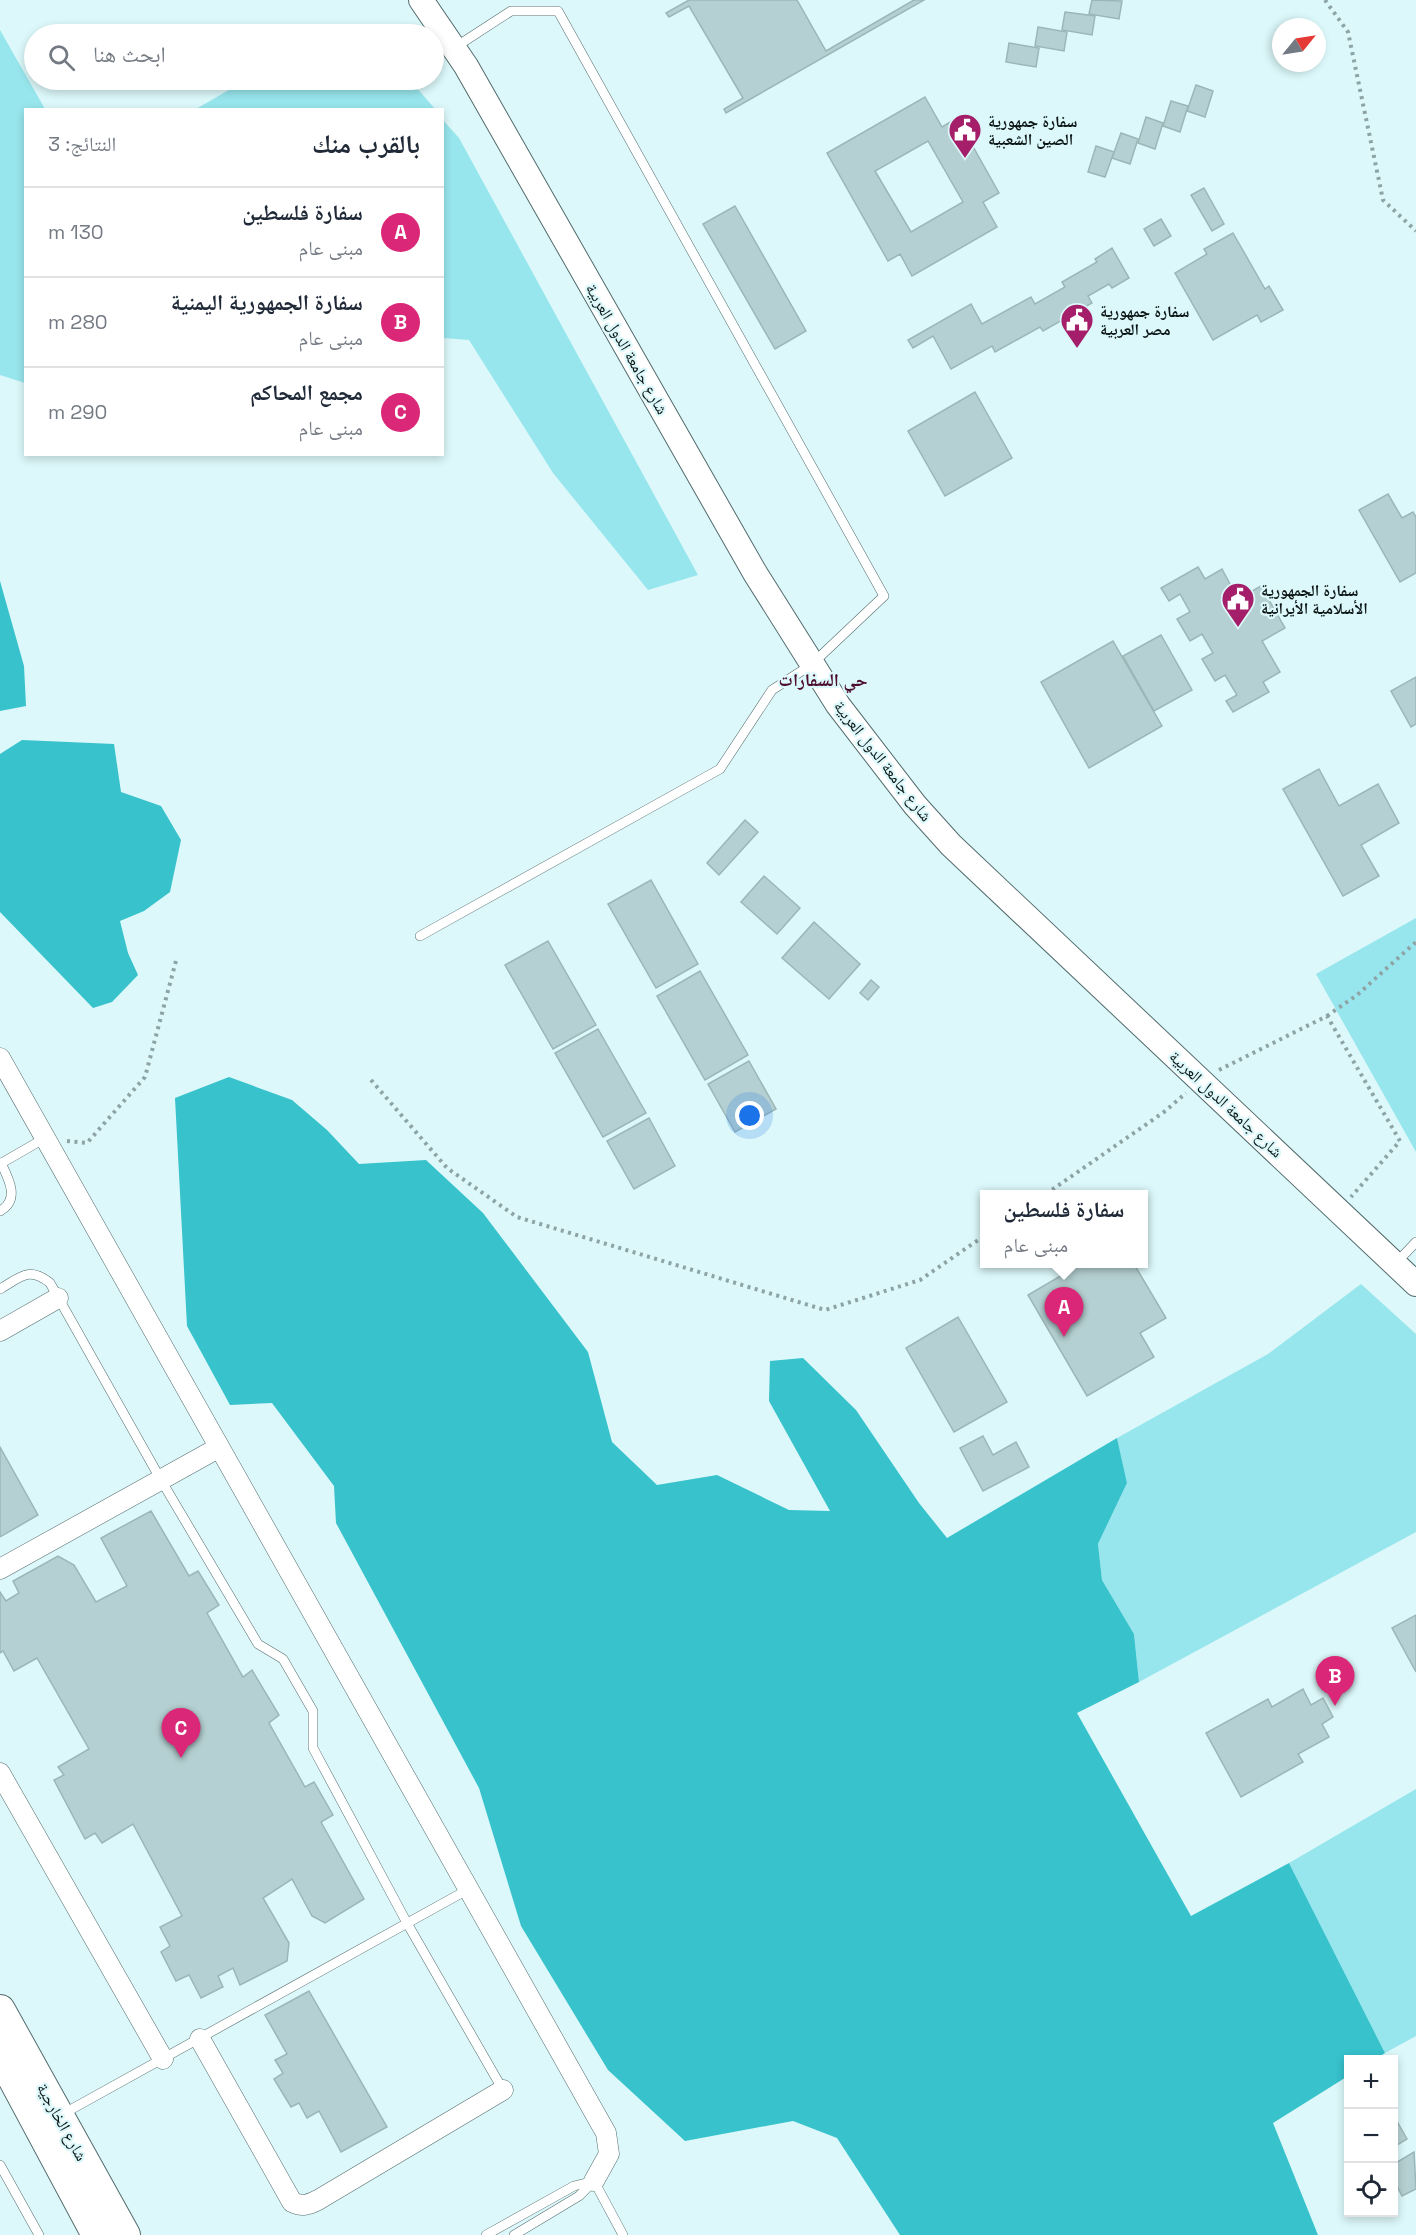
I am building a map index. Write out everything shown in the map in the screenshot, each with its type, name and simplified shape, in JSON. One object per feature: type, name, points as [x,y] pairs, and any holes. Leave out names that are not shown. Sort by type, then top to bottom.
[{"type":"main road","name":"شارع الخارجية","points":[[0,2010],[59,2116],[112,2229]]},
{"type":"main road","points":[[0,2035],[24,2067],[42,2085]]},
{"type":"main road","name":"شارع الخارجية","points":[[0,2054],[112,2229]]},
{"type":"street","name":"شارع جامعة الدول العربية","points":[[421,0],[438,24]]},
{"type":"street","name":"شارع جامعة الدول العربية","points":[[444,33],[755,573],[811,665],[873,753],[951,845],[1416,1284]]},
{"type":"street","points":[[0,1058],[606,2133],[609,2154],[594,2181]]},
{"type":"street","points":[[0,1330],[58,1298]]},
{"type":"street","points":[[0,1569],[218,1448]]},
{"type":"street","points":[[0,1773],[163,2059]]},
{"type":"street","points":[[200,2039],[292,2202],[298,2205],[307,2206],[318,2200],[503,2090]]},
{"type":"lane","points":[[420,936],[720,769],[772,690],[811,665],[884,596],[558,11],[511,11],[454,48]]},
{"type":"lane","points":[[0,1211],[7,1208],[11,1199],[11,1183],[0,1164],[45,1138]]},
{"type":"lane","points":[[1395,1264],[1416,1242]]},
{"type":"lane","points":[[0,1289],[27,1274],[39,1274],[50,1283],[160,1480],[258,1644],[283,1659],[313,1711],[313,1748],[407,1923],[503,2090]]},
{"type":"lane","points":[[59,2116],[467,1890]]},
{"type":"lane","points":[[0,2165],[39,2235]]},
{"type":"lane","points":[[594,2181],[618,2233]]},
{"type":"lane","points":[[486,2235],[574,2186],[594,2181]]},
{"type":"lane","points":[[514,2235],[579,2196],[594,2181]]},
{"type":"path","points":[[1325,0],[1348,32],[1383,200],[1416,231]]},
{"type":"path","points":[[1052,1190],[1164,1113],[1200,1080],[1327,1016],[1357,994],[1416,942]]},
{"type":"path","points":[[45,1138],[87,1143],[145,1077],[177,957]]},
{"type":"path","points":[[1327,1016],[1400,1141],[1339,1211]]},
{"type":"path","points":[[371,1080],[447,1167],[517,1217],[825,1310],[920,1280],[980,1239]]},
{"type":"shaded area","points":[[0,30],[24,72],[24,90],[34,90],[44,108],[24,108],[24,383],[0,375]]},
{"type":"shaded area","points":[[229,90],[419,90],[434,108],[198,108]]},
{"type":"shaded area","points":[[444,121],[459,138],[698,575],[648,590],[553,473],[469,340],[444,338]]},
{"type":"shaded area","points":[[0,581],[24,666],[26,706],[0,711]]},
{"type":"shaded area","points":[[22,740],[114,744],[121,792],[161,806],[181,840],[170,892],[144,911],[120,921],[128,953],[138,975],[112,1002],[93,1008],[0,912],[0,754]]},
{"type":"shaded area","points":[[1416,918],[1416,1152],[1316,974]]},
{"type":"shaded area","points":[[229,1077],[292,1100],[327,1130],[359,1164],[426,1160],[483,1213],[588,1352],[612,1442],[657,1485],[717,1475],[789,1510],[830,1511],[769,1401],[770,1361],[803,1358],[856,1410],[919,1503],[947,1538],[1117,1438],[1127,1483],[1098,1544],[1102,1580],[1134,1634],[1139,1682],[1077,1713],[1191,1916],[1289,1863],[1385,2053],[1382,2055],[1344,2055],[1344,2079],[1273,2123],[1318,2235],[900,2235],[837,2138],[793,2121],[685,2141],[608,2070],[521,1926],[479,1788],[336,1523],[334,1486],[272,1403],[230,1405],[187,1326],[175,1098]]},
{"type":"shaded area","points":[[1361,1284],[1416,1334],[1416,1532],[1139,1682],[1134,1634],[1102,1580],[1098,1544],[1127,1483],[1117,1438],[1268,1354]]},
{"type":"shaded area","points":[[1416,1789],[1416,2036],[1385,2053],[1289,1863]]},
{"type":"building","points":[[689,0],[797,0],[826,51],[914,0],[924,0],[726,113],[724,109],[743,98],[689,6],[669,17],[666,13]]},
{"type":"building","points":[[1092,0],[1122,1],[1119,19],[1089,14]]},
{"type":"building","points":[[1065,12],[1095,16],[1092,35],[1062,30]]},
{"type":"building","points":[[1038,27],[1067,32],[1064,51],[1035,46]]},
{"type":"building","points":[[1009,43],[1039,48],[1036,67],[1006,62]]},
{"type":"building","points":[[1196,85],[1213,91],[1205,117],[1187,111]]},
{"type":"building","points":[[925,97],[942,127],[957,118],[999,193],[983,202],[997,227],[912,276],[900,254],[888,261],[827,153]],"holes":[[[928,141],[963,202],[911,232],[875,171]]]},
{"type":"building","points":[[1171,101],[1188,106],[1180,132],[1163,126]]},
{"type":"building","points":[[1146,117],[1163,123],[1155,149],[1138,143]]},
{"type":"building","points":[[1121,133],[1138,139],[1130,164],[1112,158]]},
{"type":"building","points":[[1096,146],[1114,152],[1105,177],[1088,172]]},
{"type":"building","points":[[1204,188],[1224,224],[1212,231],[1191,195]]},
{"type":"building","points":[[735,206],[806,331],[775,349],[703,224]]},
{"type":"building","points":[[1161,219],[1171,236],[1154,246],[1144,229]]},
{"type":"building","points":[[1233,233],[1265,289],[1269,286],[1283,310],[1261,322],[1257,315],[1213,340],[1175,273],[1207,254],[1204,249]]},
{"type":"building","points":[[1112,248],[1129,278],[1112,288],[1109,284],[1088,296],[1092,303],[1043,331],[1040,327],[995,352],[992,346],[951,369],[933,336],[913,348],[908,340],[971,304],[982,324],[1031,297],[1035,304],[1065,287],[1062,282],[1097,262],[1095,259]]},
{"type":"building","points":[[975,392],[1012,458],[945,496],[908,431]]},
{"type":"building","points":[[1388,494],[1402,518],[1413,512],[1416,517],[1416,573],[1400,582],[1359,510]]},
{"type":"building","points":[[1198,567],[1205,579],[1222,569],[1238,599],[1261,586],[1285,628],[1262,641],[1280,672],[1263,682],[1269,692],[1233,712],[1226,701],[1237,695],[1225,675],[1215,681],[1202,659],[1213,653],[1202,634],[1190,641],[1177,619],[1190,612],[1180,594],[1169,601],[1161,588]]},
{"type":"building","points":[[1161,635],[1192,690],[1154,711],[1123,656]]},
{"type":"building","points":[[1113,641],[1162,726],[1089,768],[1041,682]]},
{"type":"building","points":[[1416,677],[1416,724],[1411,727],[1391,691]]},
{"type":"building","points":[[1319,769],[1339,806],[1378,784],[1399,823],[1361,845],[1379,876],[1343,896],[1283,789]]},
{"type":"building","points":[[745,820],[758,832],[719,875],[707,863]]},
{"type":"building","points":[[764,876],[800,908],[777,934],[741,902]]},
{"type":"building","points":[[651,880],[698,964],[656,988],[608,904]]},
{"type":"building","points":[[814,922],[860,964],[829,999],[782,958]]},
{"type":"building","points":[[548,941],[596,1025],[553,1049],[505,965]]},
{"type":"building","points":[[700,971],[748,1055],[705,1080],[657,996]]},
{"type":"building","points":[[871,980],[879,987],[868,1000],[860,993]]},
{"type":"building","points":[[598,1029],[646,1113],[603,1137],[555,1053]]},
{"type":"building","points":[[749,1061],[776,1109],[735,1132],[708,1084]]},
{"type":"building","points":[[649,1118],[675,1166],[634,1189],[607,1141]]},
{"type":"building","points":[[1074,1268],[1136,1268],[1166,1318],[1140,1333],[1154,1357],[1087,1396],[1028,1295]]},
{"type":"building","points":[[958,1317],[1007,1402],[954,1432],[906,1348]]},
{"type":"building","points":[[983,1436],[993,1455],[1016,1442],[1029,1467],[983,1491],[960,1448]]},
{"type":"building","points":[[0,1447],[38,1515],[0,1537]]},
{"type":"building","points":[[151,1511],[189,1576],[198,1571],[219,1605],[207,1613],[243,1677],[252,1670],[279,1715],[269,1723],[305,1787],[314,1782],[333,1815],[321,1822],[364,1899],[325,1923],[312,1916],[292,1879],[263,1898],[289,1943],[287,1961],[240,1985],[233,1968],[218,1976],[223,1987],[201,1998],[189,1975],[176,1981],[161,1952],[170,1946],[160,1927],[182,1916],[133,1824],[102,1843],[95,1833],[85,1839],[54,1780],[64,1775],[58,1767],[89,1749],[37,1658],[14,1671],[3,1651],[0,1653],[0,1592],[6,1601],[19,1593],[13,1581],[58,1556],[74,1565],[96,1602],[127,1586],[101,1538]]},
{"type":"building","points":[[1416,1615],[1416,1672],[1392,1628]]},
{"type":"building","points":[[1303,1689],[1311,1705],[1323,1698],[1333,1717],[1322,1724],[1329,1737],[1298,1754],[1303,1762],[1241,1797],[1206,1733],[1268,1699],[1272,1707]]},
{"type":"building","points":[[309,1991],[387,2127],[341,2152],[319,2111],[307,2118],[299,2103],[291,2107],[274,2079],[283,2073],[275,2060],[287,2054],[265,2015]]},
{"type":"building","points":[[1398,2123],[1407,2139],[1398,2145]]},
{"type":"building","points":[[1414,2152],[1416,2189],[1402,2196],[1398,2188],[1398,2162]]},
{"type":"place","name":"سفارة جمهورية الصين الشعبية","points":[[965,159]]},
{"type":"place","name":"سفارة جمهورية مصر العربية","points":[[1077,349]]},
{"type":"place","name":"سفارة الجمهورية الأسلامية الأيرانية","points":[[1238,628]]},
{"type":"place","name":"سفارة فلسطين","points":[[1064,1337]]},
{"type":"place","name":"سفارة الجمهورية اليمنية","points":[[1335,1706]]},
{"type":"place","name":"مجمع المحاكم","points":[[181,1758]]},
{"type":"district","name":"حي السفارات","points":[[823,679]]}]
